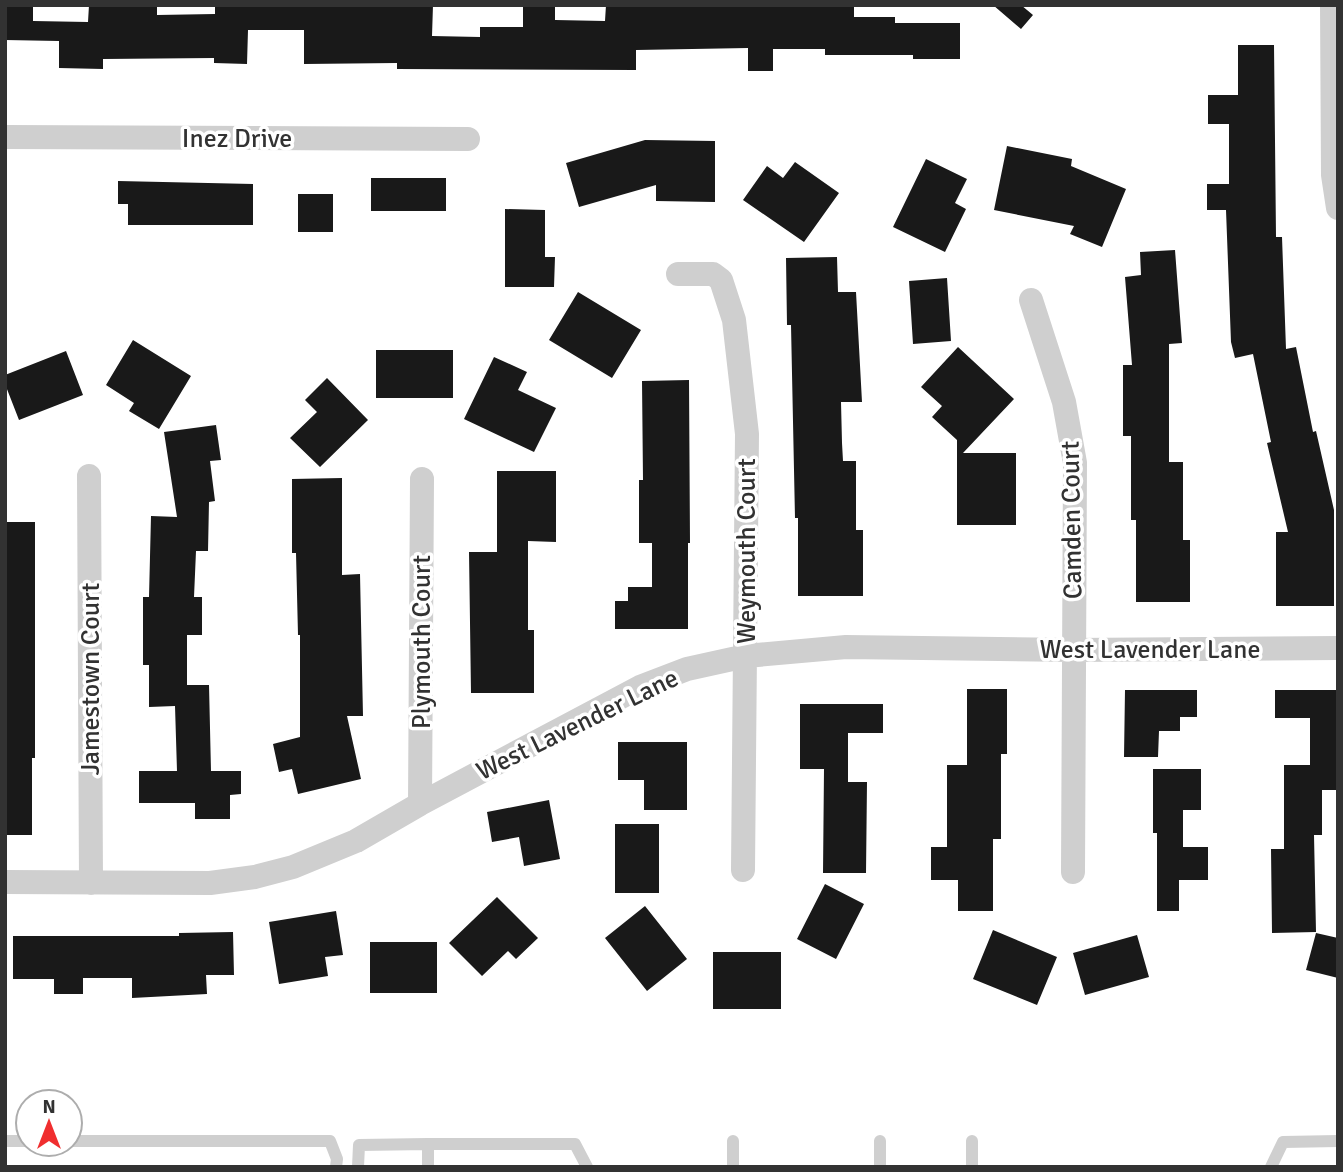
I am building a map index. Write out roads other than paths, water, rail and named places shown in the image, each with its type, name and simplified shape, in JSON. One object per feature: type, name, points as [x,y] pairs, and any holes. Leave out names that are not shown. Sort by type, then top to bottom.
[{"type":"street","points":[[1332,5],[1333,176],[1338,208]]},
{"type":"street","name":"Inez Drive","points":[[5,137],[468,139]]},
{"type":"street","name":"Weymouth Court","points":[[678,274],[713,274],[721,281],[734,320],[747,434],[743,870]]},
{"type":"street","name":"Camden Court","points":[[1031,300],[1064,402],[1075,463],[1073,872]]},
{"type":"street","name":"Jamestown Court","points":[[89,476],[91,883]]},
{"type":"street","name":"Plymouth Court","points":[[420,804],[422,479]]},
{"type":"street","name":"West Lavender Lane","points":[[5,882],[210,883],[255,877],[293,867],[356,841],[640,687],[687,670],[746,656],[846,647],[1073,650],[1338,648]]},
{"type":"lane","points":[[84,1141],[330,1140],[337,1159],[336,1167]]},
{"type":"lane","points":[[1270,1167],[1283,1142],[1338,1140]]},
{"type":"lane","points":[[733,1141],[733,1167]]},
{"type":"lane","points":[[880,1141],[880,1167]]},
{"type":"lane","points":[[972,1141],[972,1167]]},
{"type":"lane","points":[[428,1144],[428,1167]]},
{"type":"lane","points":[[359,1167],[359,1145],[428,1144],[575,1144],[587,1167]]}]
